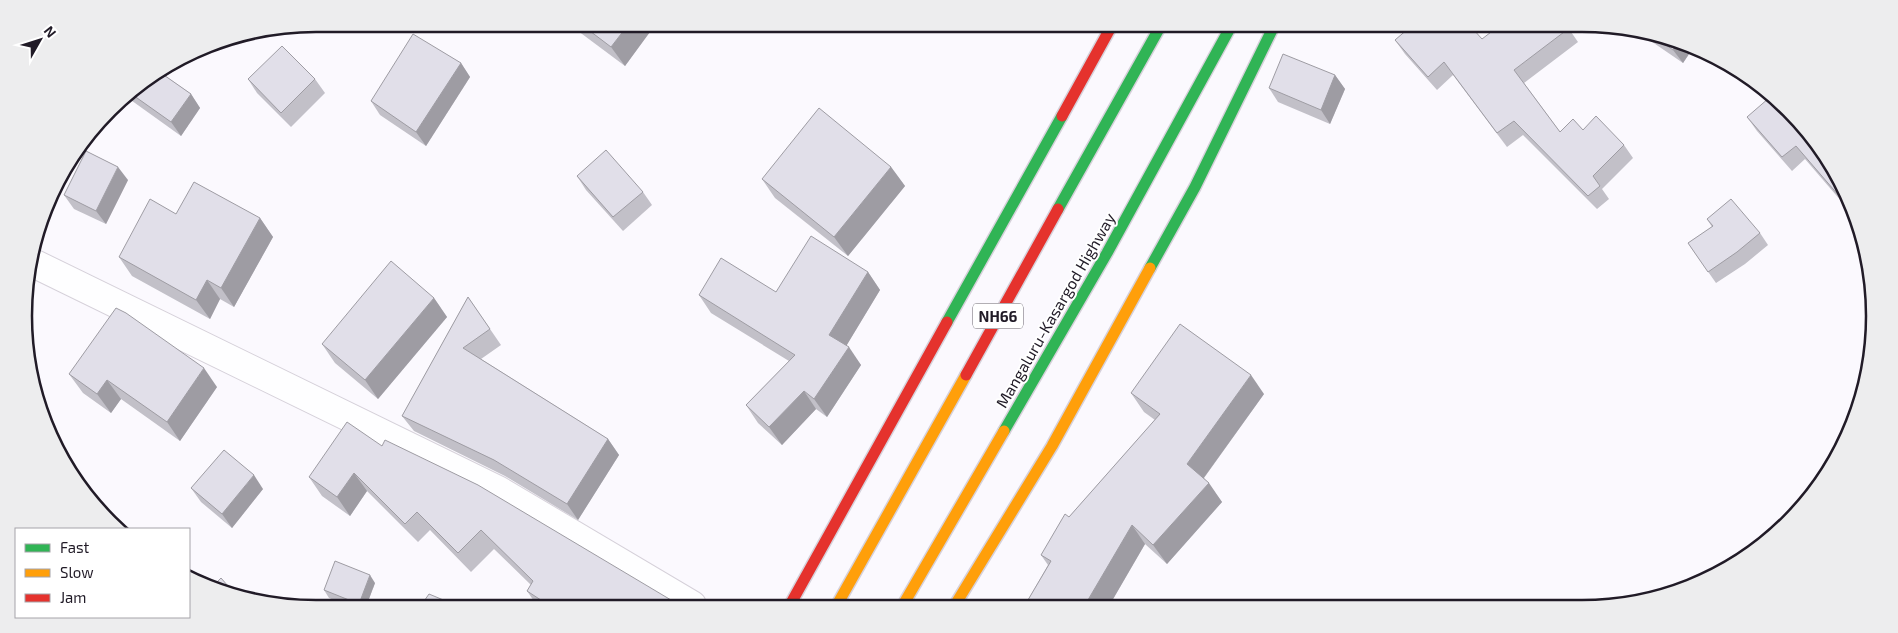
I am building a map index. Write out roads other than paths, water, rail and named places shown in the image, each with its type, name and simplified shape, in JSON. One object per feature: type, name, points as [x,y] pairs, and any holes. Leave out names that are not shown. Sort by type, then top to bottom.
[{"type":"main road","points":[[793,600],[1108,32]]},
{"type":"main road","name":"NH66","points":[[840,600],[1157,32]]},
{"type":"main road","name":"Mangaluru-Kasargod Highway","points":[[906,600],[1102,262],[1228,32]]},
{"type":"main road","points":[[958,600],[1052,446],[1195,187],[1271,32]]},
{"type":"street","points":[[37,265],[498,490],[684,600]]}]
